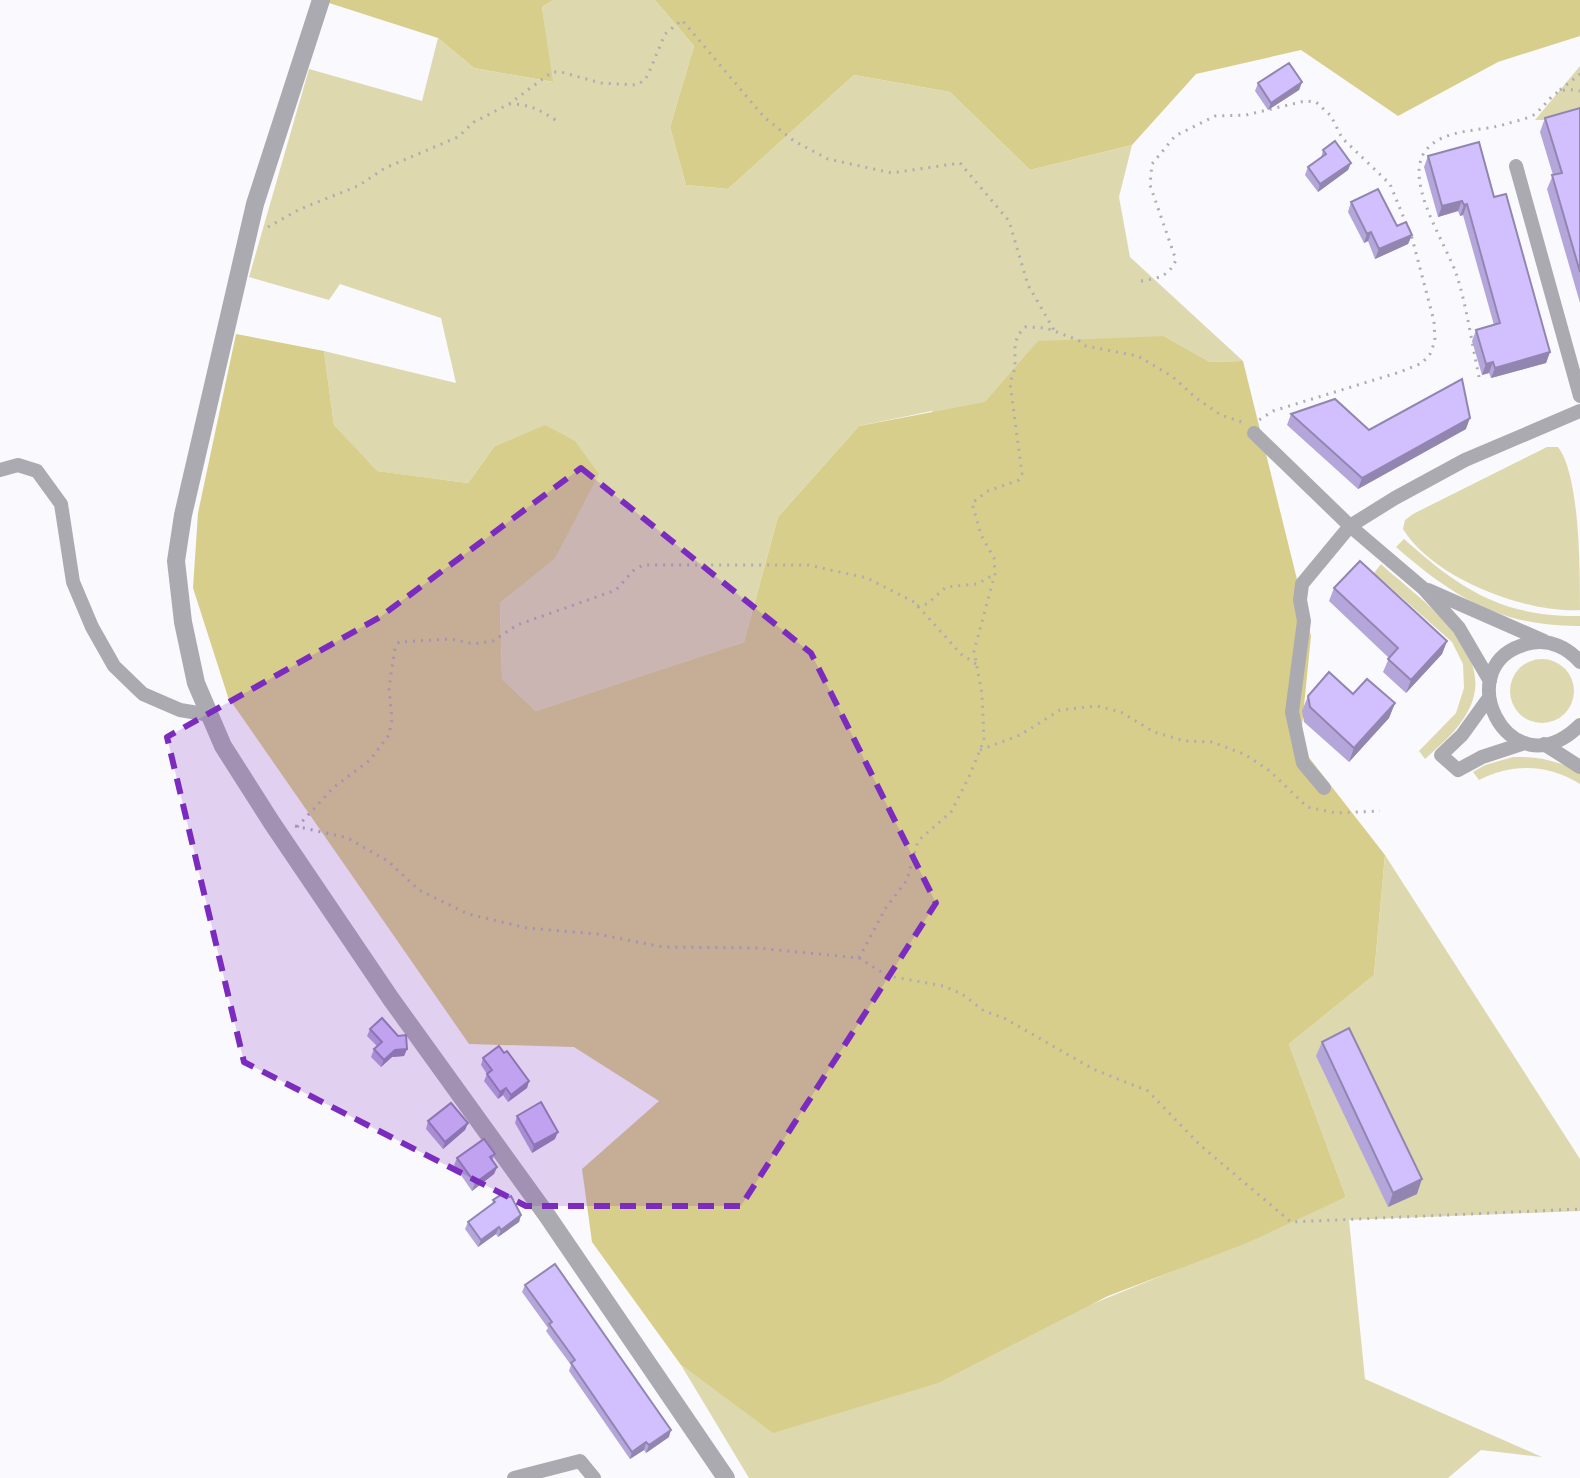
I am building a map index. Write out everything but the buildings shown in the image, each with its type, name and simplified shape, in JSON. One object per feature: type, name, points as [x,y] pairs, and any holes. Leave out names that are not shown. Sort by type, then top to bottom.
[{"type":"street","points":[[321,0],[255,204],[183,515],[176,561],[183,622],[196,683],[223,746],[272,823],[391,999],[546,1214],[726,1478]]},
{"type":"street","points":[[1516,166],[1580,396]]},
{"type":"street","points":[[1324,788],[1303,763],[1292,712],[1304,621],[1300,600],[1302,584],[1350,526],[1465,460],[1580,411]]},
{"type":"street","points":[[1257,428],[1350,526],[1424,589],[1459,628],[1490,681]]},
{"type":"street","points":[[0,470],[18,465],[37,471],[61,504],[73,582],[92,627],[114,666],[143,694],[180,710],[210,715]]},
{"type":"street","points":[[1424,589],[1549,643]]},
{"type":"street","points":[[1525,743],[1500,726],[1492,714],[1488,699],[1495,667],[1505,655],[1533,642],[1573,647],[1580,662]]},
{"type":"street","points":[[1488,699],[1462,735],[1441,755],[1458,770],[1482,757],[1525,743],[1544,744],[1570,735],[1580,725]]},
{"type":"street","points":[[1544,744],[1580,767]]},
{"type":"street","points":[[514,1478],[580,1461],[594,1478]]},
{"type":"path","points":[[247,238],[300,209],[358,186],[385,168],[458,137],[474,122],[509,104],[555,71],[583,80],[636,85],[645,80],[665,34],[682,20],[764,117],[794,141],[828,159],[892,173],[960,163],[1009,221],[1028,285],[1054,331]]},
{"type":"path","points":[[1479,377],[1457,276],[1423,196],[1419,171],[1421,160],[1425,150],[1437,140],[1534,115],[1547,99],[1580,74]]},
{"type":"path","points":[[1560,90],[1580,91]]},
{"type":"path","points":[[859,958],[885,909],[907,880],[918,841],[951,812],[984,740],[983,709],[974,651],[995,574],[994,558],[981,535],[972,503],[988,491],[1019,480],[1022,474],[1010,383],[1015,368],[1015,345],[1025,327],[1036,326],[1078,340],[1086,346],[1138,356],[1173,377],[1221,415],[1257,428],[1273,411],[1422,363],[1435,341],[1434,321],[1412,238],[1390,184],[1342,138],[1331,116],[1316,102],[1305,101],[1246,115],[1215,116],[1175,136],[1152,164],[1150,185],[1176,260],[1164,278],[1141,281]]},
{"type":"path","points":[[509,104],[526,104],[557,121]]},
{"type":"path","points":[[297,827],[334,787],[370,760],[389,735],[392,720],[389,688],[395,648],[399,642],[451,639],[480,645],[493,641],[517,625],[616,590],[633,571],[650,564],[819,567],[867,578],[917,606],[961,654],[977,665]]},
{"type":"path","points":[[917,606],[927,604],[946,587],[977,584],[995,574]]},
{"type":"path","points":[[980,750],[1020,735],[1060,710],[1097,706],[1121,712],[1154,732],[1185,741],[1212,742],[1244,754],[1270,771],[1307,807],[1336,813],[1380,811]]},
{"type":"path","points":[[272,823],[348,838],[389,862],[419,890],[468,914],[527,928],[597,934],[663,947],[757,948],[859,958],[888,976],[944,986],[1093,1069],[1148,1091],[1200,1145],[1291,1222],[1580,1209]]},
{"type":"highlighted area","points":[[581,468],[811,653],[936,903],[741,1206],[526,1206],[244,1062],[167,737],[380,617]]},
{"type":"shaded area","points":[[326,0],[553,0],[542,7],[553,82],[474,68],[438,38]]},
{"type":"shaded area","points":[[553,0],[655,0],[694,46],[670,127],[686,185],[728,189],[854,75],[950,92],[1030,170],[1132,145],[1119,197],[1130,257],[1243,361],[1210,362],[1164,336],[988,491],[932,411],[859,426],[778,517],[744,642],[536,711],[502,679],[500,603],[554,558],[494,447],[468,483],[376,471],[334,425],[324,351],[456,383],[441,318],[340,284],[329,300],[249,277],[309,69],[422,101],[438,38],[474,68],[552,82],[542,7]]},
{"type":"shaded area","points":[[655,0],[1580,0],[1580,36],[1498,62],[1398,116],[1301,50],[1196,74],[1132,145],[1030,170],[950,92],[854,75],[728,189],[686,185],[670,127],[694,46]]},
{"type":"shaded area","points":[[1580,66],[1580,120],[1535,120]]},
{"type":"shaded area","points":[[236,334],[324,351],[334,425],[377,471],[468,483],[494,447],[545,425],[575,441],[599,474],[555,558],[500,603],[502,679],[536,711],[744,642],[778,517],[859,426],[985,402],[1038,341],[1164,336],[1210,362],[1243,361],[1311,636],[1300,746],[1385,855],[1374,975],[1289,1044],[1346,1197],[1247,1243],[1108,1296],[938,1383],[773,1433],[681,1365],[592,1242],[582,1169],[659,1101],[574,1047],[469,1044],[228,697],[193,588],[198,513]]},
{"type":"shaded area","points":[[1547,447],[1558,447],[1571,479],[1577,524],[1580,610],[1533,606],[1482,589],[1435,563],[1403,529],[1405,520],[1413,514]]},
{"type":"shaded area","points":[[1404,539],[1444,572],[1484,597],[1527,611],[1580,616],[1580,626],[1526,621],[1480,606],[1438,581],[1396,547]]},
{"type":"shaded area","points":[[1381,564],[1454,632],[1467,652],[1475,673],[1474,695],[1464,718],[1425,759],[1419,751],[1456,713],[1464,688],[1463,664],[1452,642],[1374,573]]},
{"type":"shaded area","points":[[1536,659],[1548,659],[1565,668],[1572,679],[1572,703],[1565,714],[1548,723],[1536,723],[1524,718],[1515,709],[1510,697],[1510,685],[1515,673],[1524,664]]},
{"type":"shaded area","points":[[1513,757],[1539,758],[1564,765],[1580,772],[1580,784],[1543,769],[1505,771],[1479,780],[1473,772]]},
{"type":"shaded area","points":[[1385,855],[1580,1159],[1580,1211],[1349,1220],[1365,1379],[1542,1457],[1481,1450],[1448,1478],[749,1478],[681,1365],[773,1432],[1132,1288],[1346,1197],[1289,1044],[1374,975]]}]
